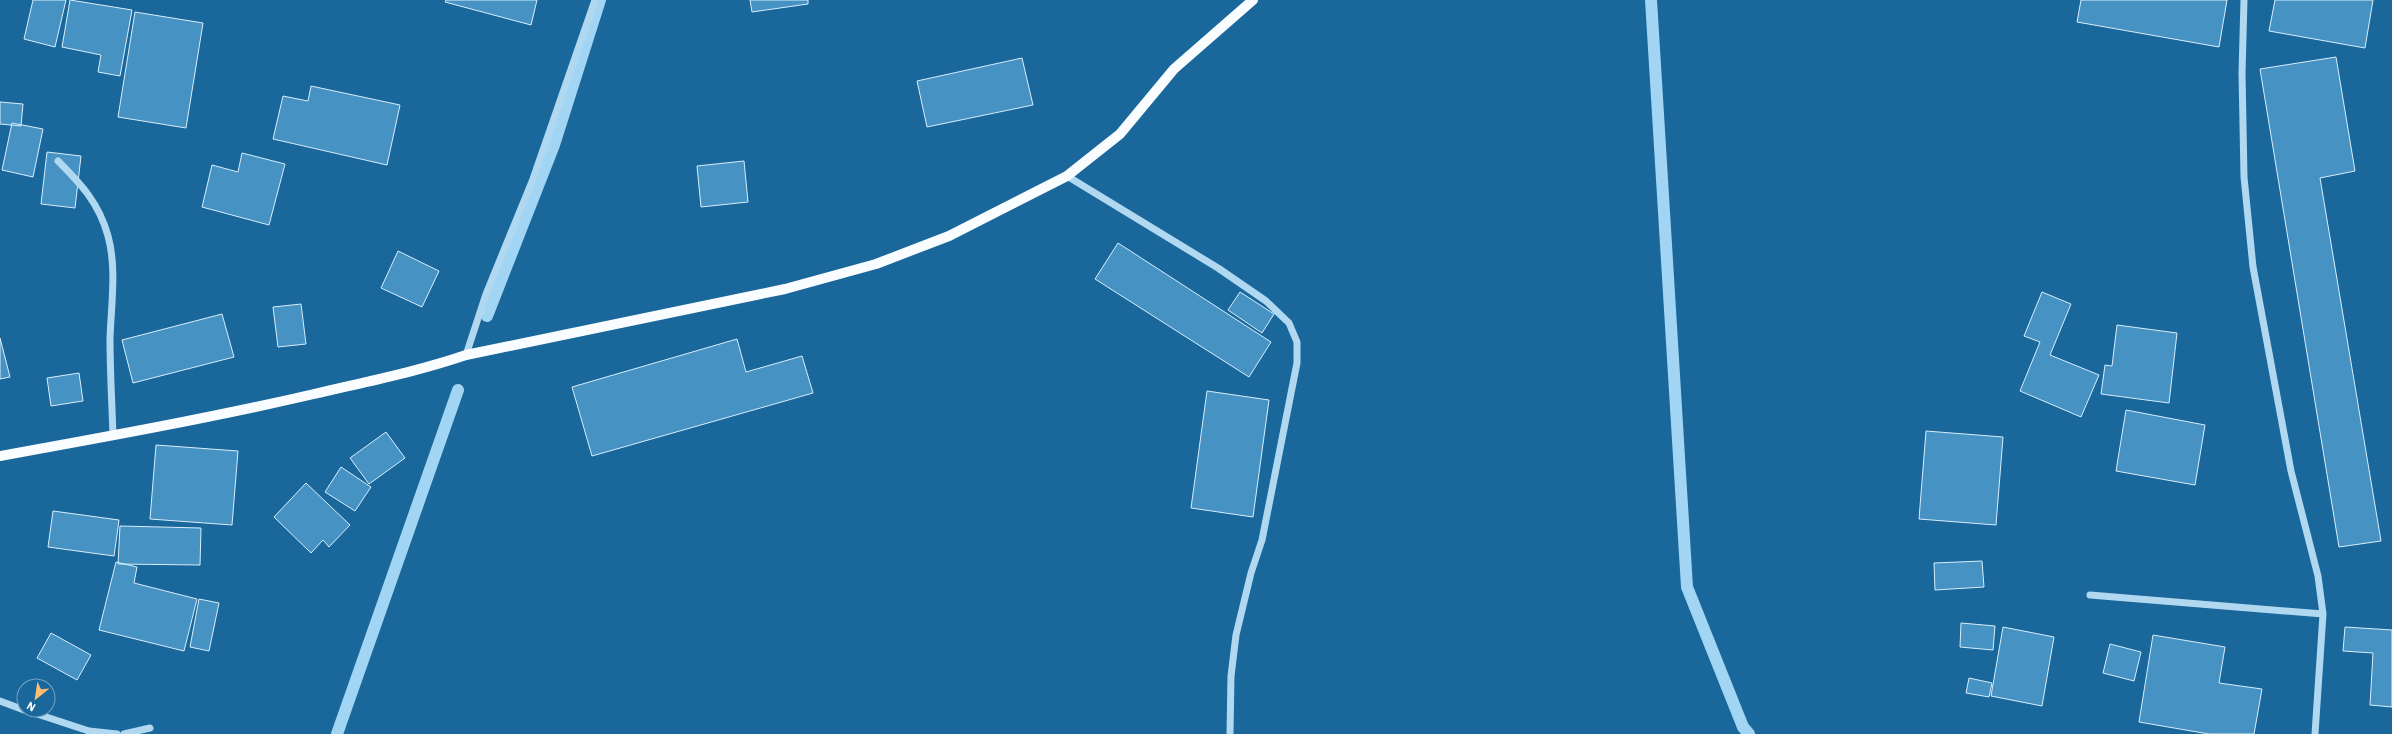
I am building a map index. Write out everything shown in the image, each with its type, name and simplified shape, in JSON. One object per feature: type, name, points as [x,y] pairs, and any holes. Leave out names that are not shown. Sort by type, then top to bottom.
[{"type":"main road","points":[[0,456],[113,436],[325,392],[424,369],[466,355],[785,289],[876,264],[948,236],[1067,176],[1120,134],[1174,69],[1253,0]]},
{"type":"street","points":[[466,355],[486,294],[533,179],[594,0]]},
{"type":"street","points":[[2244,0],[2242,73],[2244,178],[2253,267],[2292,471],[2318,576],[2323,614],[2315,734]]},
{"type":"street","points":[[58,161],[84,186],[99,213],[108,236],[112,268],[110,340],[113,436]]},
{"type":"street","points":[[1067,176],[1212,264],[1266,301],[1289,323],[1297,342],[1297,363],[1263,532],[1236,635],[1231,676],[1230,734]]},
{"type":"street","points":[[2090,595],[2323,614]]},
{"type":"street","points":[[0,701],[16,707]]},
{"type":"street","points":[[49,718],[89,731],[117,734]]},
{"type":"street","points":[[124,734],[150,728]]},
{"type":"building","points":[[33,0],[66,0],[55,47],[24,39]]},
{"type":"building","points":[[70,0],[132,10],[120,76],[98,72],[101,55],[62,47]]},
{"type":"building","points":[[446,0],[537,0],[531,25],[445,2]]},
{"type":"building","points":[[750,0],[808,0],[808,4],[752,12]]},
{"type":"building","points":[[2081,0],[2227,0],[2219,47],[2077,22]]},
{"type":"building","points":[[2275,0],[2373,0],[2365,48],[2269,31]]},
{"type":"building","points":[[135,12],[203,23],[186,128],[118,117]]},
{"type":"building","points":[[2336,57],[2355,171],[2320,178],[2381,541],[2339,547],[2260,69]]},
{"type":"building","points":[[1022,58],[1033,105],[927,127],[917,81]]},
{"type":"building","points":[[311,86],[400,105],[387,165],[273,139],[283,96],[308,101]]},
{"type":"building","points":[[0,102],[23,104],[21,126],[0,124]]},
{"type":"building","points":[[12,123],[43,129],[33,177],[2,170]]},
{"type":"building","points":[[47,152],[81,156],[75,208],[41,204]]},
{"type":"building","points":[[242,153],[285,164],[269,225],[202,207],[212,165],[238,172]]},
{"type":"building","points":[[744,161],[748,202],[701,207],[697,166]]},
{"type":"building","points":[[1118,243],[1271,342],[1249,377],[1095,279]]},
{"type":"building","points":[[398,251],[439,271],[422,307],[381,288]]},
{"type":"building","points":[[1240,292],[1274,314],[1262,333],[1228,310]]},
{"type":"building","points":[[2042,292],[2071,304],[2050,355],[2099,375],[2081,417],[2020,391],[2040,342],[2024,336]]},
{"type":"building","points":[[301,304],[306,344],[278,347],[273,307]]},
{"type":"building","points":[[222,314],[234,357],[133,383],[122,340]]},
{"type":"building","points":[[2117,325],[2177,333],[2169,403],[2101,394],[2105,365],[2112,366]]},
{"type":"building","points":[[0,338],[10,377],[0,379]]},
{"type":"building","points":[[737,339],[746,372],[802,356],[813,393],[592,456],[572,387]]},
{"type":"building","points":[[79,373],[83,401],[51,406],[47,378]]},
{"type":"building","points":[[1207,391],[1269,400],[1253,517],[1191,508]]},
{"type":"building","points":[[2126,410],[2205,425],[2195,485],[2116,471]]},
{"type":"building","points":[[1926,431],[2003,437],[1996,525],[1919,519]]},
{"type":"building","points":[[386,432],[405,458],[369,484],[350,458]]},
{"type":"building","points":[[156,445],[238,451],[232,525],[150,519]]},
{"type":"building","points":[[341,467],[371,487],[355,511],[325,492]]},
{"type":"building","points":[[306,483],[350,525],[329,547],[323,540],[311,553],[274,517]]},
{"type":"building","points":[[53,511],[119,520],[114,556],[48,547]]},
{"type":"building","points":[[120,526],[201,528],[200,565],[118,564]]},
{"type":"building","points":[[1982,561],[1984,587],[1935,590],[1934,563]]},
{"type":"building","points":[[116,562],[137,567],[134,583],[197,599],[184,651],[99,630]]},
{"type":"building","points":[[199,599],[219,603],[209,651],[190,647]]},
{"type":"building","points":[[1961,623],[1995,626],[1993,650],[1960,647]]},
{"type":"building","points":[[2003,627],[2054,637],[2042,706],[1991,696]]},
{"type":"building","points":[[2345,627],[2392,630],[2392,707],[2370,705],[2373,653],[2343,651]]},
{"type":"building","points":[[51,633],[91,655],[77,680],[37,658]]},
{"type":"building","points":[[2153,635],[2225,647],[2219,683],[2262,689],[2254,734],[2209,734],[2139,722]]},
{"type":"building","points":[[2110,644],[2141,652],[2134,681],[2103,673]]},
{"type":"building","points":[[1969,678],[1992,683],[1989,697],[1966,693]]},
{"type":"waterway","points":[[487,316],[554,145],[600,0]]},
{"type":"waterway","points":[[1651,0],[1687,587],[1743,727],[1749,734]]},
{"type":"waterway","points":[[337,734],[458,390]]}]
